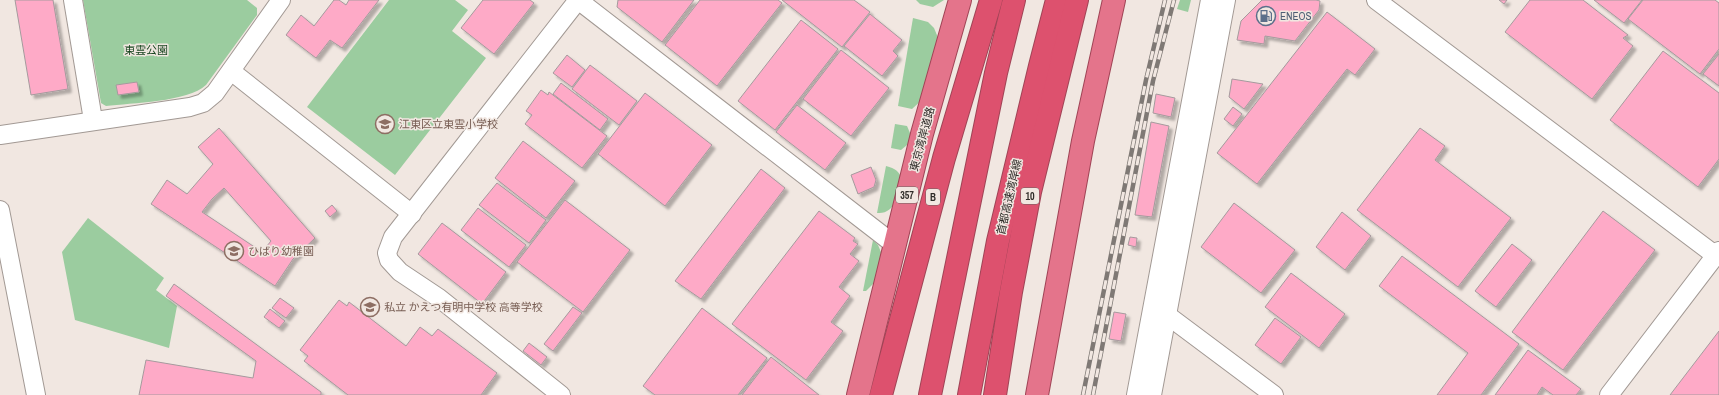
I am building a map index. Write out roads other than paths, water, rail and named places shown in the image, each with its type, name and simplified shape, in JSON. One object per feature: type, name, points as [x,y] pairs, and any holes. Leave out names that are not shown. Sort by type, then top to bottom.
[{"type":"highway","name":"東京湾岸道路","points":[[858,394],[922,134],[960,0]]},
{"type":"highway","name":"B","points":[[881,395],[944,158],[991,0]]},
{"type":"highway","points":[[930,395],[996,73],[1014,0]]},
{"type":"highway","name":"首都高速湾岸線","points":[[969,395],[998,242],[1040,66],[1058,0]]},
{"type":"highway","name":"10","points":[[995,395],[1011,292],[1030,192],[1077,0]]},
{"type":"highway","points":[[1037,395],[1083,141],[1114,0]]},
{"type":"highway","points":[[921,395],[947,276],[963,232]]},
{"type":"highway","points":[[976,395],[998,242]]},
{"type":"street","points":[[73,0],[93,120]]},
{"type":"street","points":[[561,395],[439,298],[400,272],[389,260],[386,252],[388,246],[412,214],[578,0],[895,245]]},
{"type":"street","points":[[1136,395],[1210,0]]},
{"type":"street","points":[[1152,395],[1226,0]]},
{"type":"street","points":[[1376,0],[1717,253],[1609,395]]},
{"type":"street","points":[[0,135],[197,105],[209,98],[231,71],[274,3]]},
{"type":"street","points":[[231,71],[412,214]]},
{"type":"street","points":[[0,210],[36,395]]},
{"type":"street","points":[[1166,315],[1274,395]]},
{"type":"railway","points":[[1083,395],[1146,80],[1165,0]]},
{"type":"railway","points":[[1093,395],[1153,81],[1174,0]]},
{"type":"place","name":"ENEOS","points":[[1266,16]]},
{"type":"place","name":"江東区立東雲小学校","points":[[385,124]]},
{"type":"place","name":"ひばり幼稚園","points":[[234,251]]},
{"type":"place","name":"私立 かえつ有明中学校 高等学校","points":[[370,307]]},
{"type":"park label","name":"東雲公園","points":[[146,50]]}]
